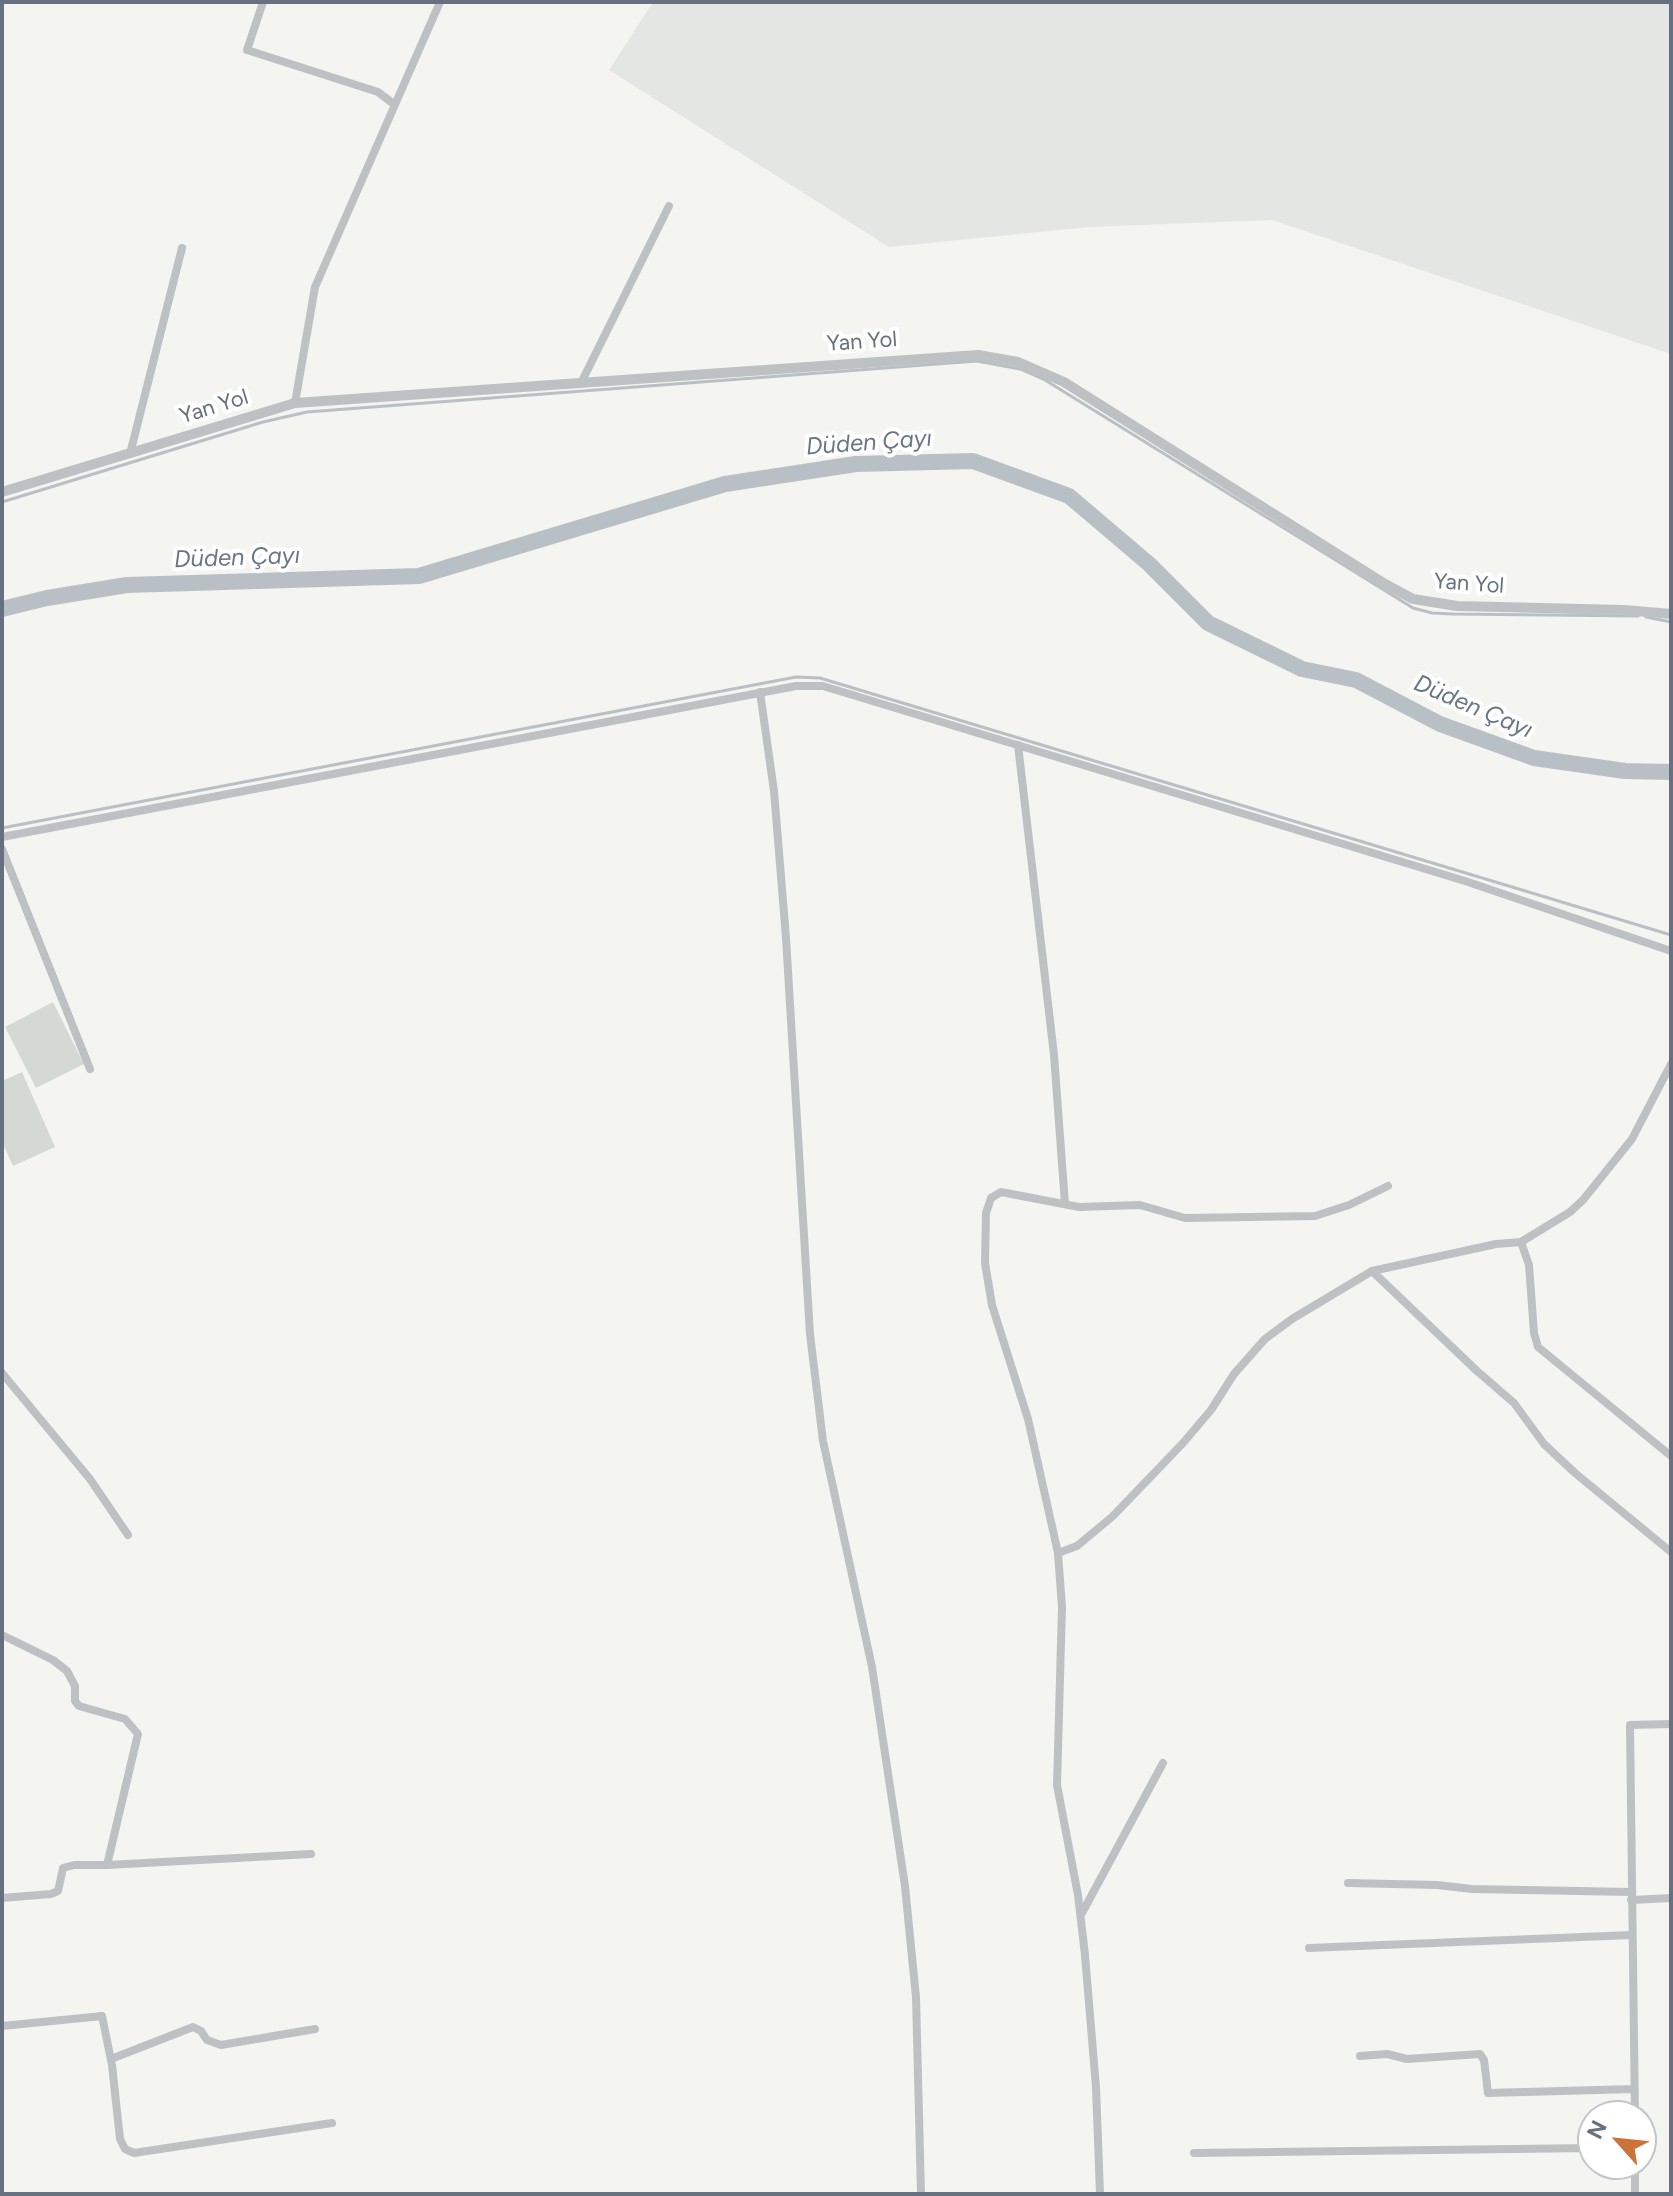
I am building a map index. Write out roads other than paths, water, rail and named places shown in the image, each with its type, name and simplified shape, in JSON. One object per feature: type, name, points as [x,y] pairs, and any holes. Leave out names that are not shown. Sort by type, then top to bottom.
[{"type":"street","points":[[263,2],[247,50],[378,92],[395,105]]},
{"type":"street","points":[[295,403],[315,287],[440,2]]},
{"type":"street","points":[[581,383],[669,206]]},
{"type":"street","points":[[130,454],[182,248]]},
{"type":"street","name":"Yan Yol","points":[[2,492],[295,403],[955,355],[992,356],[1036,368],[1064,382],[1413,599],[1457,606],[1671,614]]},
{"type":"street","points":[[2,837],[760,692],[796,686],[823,686],[1465,881],[1671,951]]},
{"type":"street","points":[[760,692],[774,791],[810,1334],[823,1441],[872,1667],[905,1886],[916,1997],[921,2194]]},
{"type":"street","points":[[1018,745],[1054,1055],[1065,1204]]},
{"type":"street","points":[[2,849],[90,1069]]},
{"type":"street","points":[[1058,1553],[1077,1546],[1140,1489],[1202,1421],[1234,1374],[1265,1339],[1322,1299],[1372,1271],[1496,1244],[1521,1242],[1570,1212],[1632,1139],[1671,1064]]},
{"type":"street","points":[[1100,2194],[1096,2087],[1081,1916],[1057,1785],[1062,1607],[1058,1553],[1028,1419],[992,1305],[985,1263],[986,1213],[991,1198],[1001,1192],[1079,1207],[1140,1205],[1185,1218],[1315,1216],[1349,1205],[1388,1186]]},
{"type":"street","points":[[1521,1242],[1529,1265],[1538,1347],[1671,1456]]},
{"type":"street","points":[[1372,1271],[1514,1403],[1544,1444],[1671,1552]]},
{"type":"street","points":[[2,1373],[90,1479],[128,1535]]},
{"type":"street","points":[[2,1635],[53,1660],[67,1671],[75,1686],[75,1701],[79,1706],[125,1719],[138,1734],[107,1865]]},
{"type":"street","points":[[1634,2100],[1630,1725],[1671,1724]]},
{"type":"street","points":[[1081,1916],[1163,1763]]},
{"type":"street","points":[[2,1898],[58,1891],[63,1868],[74,1865],[311,1854]]},
{"type":"street","points":[[1348,1883],[1671,1898]]},
{"type":"street","points":[[1309,1948],[1632,1935]]},
{"type":"street","points":[[2,2026],[102,2016],[111,2059],[120,2139],[125,2149],[134,2153],[332,2123]]},
{"type":"street","points":[[111,2059],[193,2027],[201,2031],[207,2040],[221,2045],[315,2029]]},
{"type":"street","points":[[1360,2056],[1387,2054],[1407,2059],[1480,2054],[1484,2060],[1488,2093],[1634,2089]]},
{"type":"street","points":[[1194,2153],[1577,2148]]},
{"type":"waterway","points":[[2,502],[263,422],[307,412],[977,361],[1020,369],[1045,380],[1413,608],[1453,614],[1638,616]]},
{"type":"waterway","name":"Düden Çayı","points":[[2,609],[127,585],[419,576],[725,484],[856,464],[973,461],[1069,496],[1149,564],[1208,623],[1302,669],[1356,680],[1440,724],[1534,758],[1625,771],[1671,772]]},
{"type":"waterway","points":[[1646,617],[1671,622]]},
{"type":"waterway","points":[[2,828],[796,677],[820,678],[1671,935]]}]
